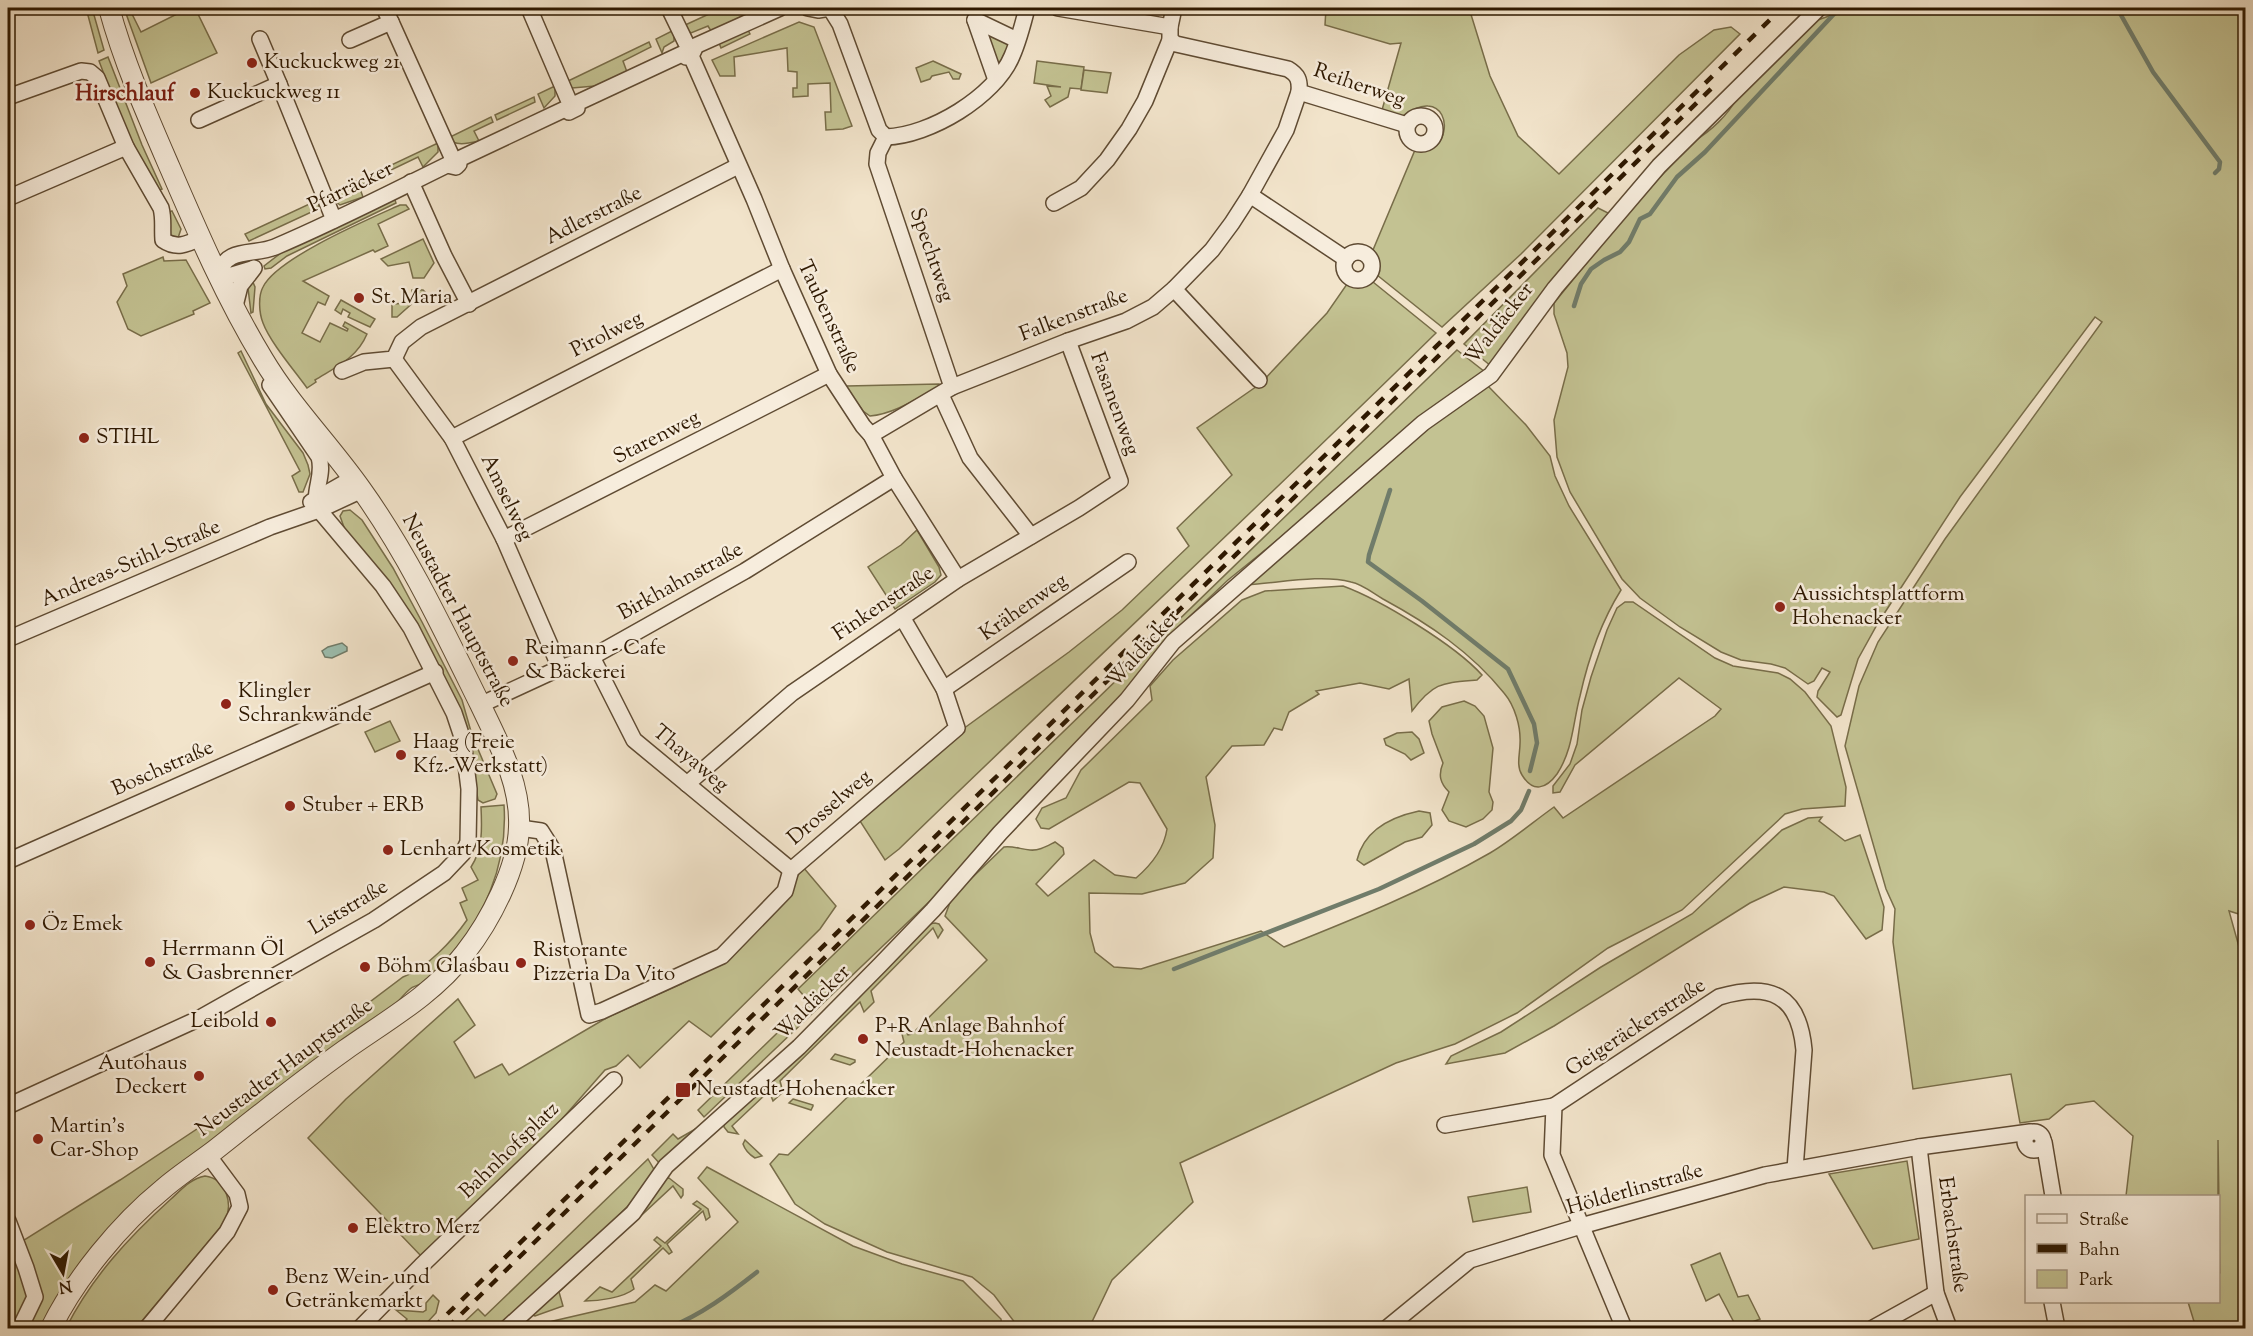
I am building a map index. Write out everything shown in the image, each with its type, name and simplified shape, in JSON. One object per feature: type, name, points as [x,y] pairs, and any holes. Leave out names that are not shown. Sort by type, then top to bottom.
[{"type":"street","name":"Neustadter Hauptstraße","points":[[51,1329],[64,1302],[116,1236],[162,1189],[296,1085],[444,977],[464,955],[498,902],[508,878],[520,828],[514,784],[496,735],[448,637],[385,525],[358,484],[264,361],[202,242],[142,103],[116,34],[109,8]]},
{"type":"street","points":[[529,8],[570,104]]},
{"type":"street","name":"Taubenstraße","points":[[669,8],[829,374],[871,435],[894,478],[958,579]]},
{"type":"street","name":"Pfarräcker","points":[[230,256],[272,248],[411,182],[452,159],[780,8]]},
{"type":"street","points":[[808,8],[818,10],[830,8],[840,24],[879,130],[886,137],[902,137],[940,122],[967,106],[996,81],[1012,56],[1028,8]]},
{"type":"street","name":"Reiherweg","points":[[1058,8],[1170,33],[1176,44],[1288,69],[1296,74],[1300,82],[1299,92],[1407,125]]},
{"type":"street","points":[[1054,203],[1081,188],[1107,160],[1146,101],[1170,33],[1174,8]]},
{"type":"street","name":"Waldäcker","points":[[507,1329],[633,1213],[666,1166],[799,1047],[888,958],[1000,833],[1127,700],[1173,642],[1423,423],[1491,375],[1555,288],[1659,166],[1819,8]]},
{"type":"street","points":[[350,40],[388,15],[452,159]]},
{"type":"street","points":[[996,81],[975,21],[1017,40]]},
{"type":"street","points":[[260,39],[334,220]]},
{"type":"street","points":[[8,96],[81,71],[90,72],[98,78],[126,147],[161,208],[164,219],[163,240],[172,246],[202,242],[230,256],[221,264],[219,275],[229,276],[252,269]]},
{"type":"street","points":[[199,120],[279,84]]},
{"type":"street","name":"Falkenstraße","points":[[871,435],[947,391],[1068,341],[1126,321],[1153,307],[1212,250],[1250,195],[1286,130],[1299,92]]},
{"type":"street","name":"Spechtweg","points":[[886,137],[878,153],[877,164],[970,458],[1031,536]]},
{"type":"street","points":[[8,198],[126,147]]},
{"type":"street","name":"Adlerstraße","points":[[394,359],[402,342],[422,327],[738,166]]},
{"type":"street","points":[[411,182],[444,256],[469,304]]},
{"type":"street","points":[[1250,195],[1346,259]]},
{"type":"street","name":"Pfarräcker","points":[[235,306],[240,286],[272,248]]},
{"type":"street","name":"Pirolweg","points":[[452,438],[782,269]]},
{"type":"street","points":[[1174,289],[1259,380]]},
{"type":"street","name":"Fasanenweg","points":[[1068,341],[1120,481]]},
{"type":"street","points":[[342,371],[364,362],[394,359]]},
{"type":"street","name":"Amselweg","points":[[394,359],[452,438],[504,539],[560,668]]},
{"type":"street","name":"Neustadter Hauptstraße","points":[[264,361],[270,386],[319,457],[322,467],[317,499]]},
{"type":"street","name":"Starenweg","points":[[504,539],[829,374]]},
{"type":"street","name":"Birkhahnstraße","points":[[480,705],[560,668],[592,657],[745,571],[894,478]]},
{"type":"street","name":"Finkenstraße","points":[[687,784],[792,693],[958,579],[1120,481]]},
{"type":"street","name":"Andreas-Stihl-Straße","points":[[8,639],[270,527],[317,499],[358,484]]},
{"type":"street","name":"Liststraße","points":[[8,1106],[198,1018],[374,920],[430,883],[458,860],[468,842],[467,768],[463,740],[454,713],[411,628],[383,586],[317,499]]},
{"type":"street","name":"Krähenweg","points":[[944,689],[1128,562]]},
{"type":"street","points":[[902,617],[944,689]]},
{"type":"street","name":"Thayaweg","points":[[592,657],[634,740],[791,870]]},
{"type":"street","name":"Boschstraße","points":[[8,861],[435,672]]},
{"type":"street","name":"Drosselweg","points":[[520,828],[541,831],[554,850],[589,1015],[602,1011],[722,957],[785,891],[791,870],[957,728],[944,689]]},
{"type":"street","name":"Geigeräckerstraße","points":[[1445,1125],[1554,1106],[1719,998],[1749,991],[1768,993],[1780,998],[1792,1008],[1802,1034],[1804,1050],[1796,1168]]},
{"type":"street","name":"Bahnhofsplatz","points":[[360,1329],[436,1251],[614,1080]]},
{"type":"street","name":"Geigeräckerstraße","points":[[1554,1106],[1552,1155],[1622,1328]]},
{"type":"street","name":"Hölderlinstraße","points":[[1387,1329],[1470,1260],[1581,1226],[1796,1168],[1918,1147],[2030,1132],[2025,1140],[2028,1148],[2038,1150],[2044,1142],[2054,1195]]},
{"type":"street","name":"Erbachstraße","points":[[1918,1147],[1936,1293],[1949,1329]]},
{"type":"street","points":[[147,1329],[227,1233],[240,1207],[237,1194],[208,1155]]},
{"type":"street","points":[[8,1221],[21,1252],[35,1297],[20,1329]]},
{"type":"street","points":[[1873,1329],[1936,1293]]},
{"type":"street","points":[[2052,1303],[2057,1329]]},
{"type":"green space","points":[[86,8],[92,8],[104,50],[98,53]]},
{"type":"green space","points":[[124,8],[129,8],[141,32],[189,8],[211,8],[198,14],[217,53],[151,83]]},
{"type":"green space","points":[[722,8],[744,8],[747,14],[711,31],[708,26],[691,33],[683,26]]},
{"type":"green space","points":[[1326,8],[1469,8],[1490,76],[1518,136],[1559,174],[1679,55],[1714,30],[1731,27],[1740,34],[1521,254],[1442,327],[1377,275],[1379,260],[1373,250],[1415,150],[1426,151],[1440,141],[1444,132],[1442,115],[1437,109],[1428,106],[1418,108],[1401,117],[1382,110],[1401,43],[1390,44],[1325,25]]},
{"type":"green space","points":[[1852,8],[2245,8],[2245,916],[2229,911],[2246,972],[2245,1326],[2196,1328],[2188,1303],[2220,1303],[2218,1140],[2218,1195],[2126,1195],[2133,1136],[2094,1101],[2066,1105],[2049,1119],[2020,1123],[2011,1074],[1913,1089],[1893,942],[1895,909],[1886,889],[1845,746],[1859,686],[1878,642],[1945,539],[2102,322],[2095,317],[1960,497],[1878,623],[1858,659],[1841,715],[1837,717],[1817,697],[1818,691],[1830,672],[1822,668],[1814,681],[1808,684],[1785,668],[1741,660],[1721,652],[1680,627],[1640,598],[1622,579],[1570,492],[1557,457],[1554,420],[1568,367],[1567,353],[1554,314],[1554,303],[1632,207],[1694,141],[1718,122],[1737,98],[1812,22]]},
{"type":"green space","points":[[799,22],[814,27],[852,126],[826,130],[825,112],[831,112],[830,83],[808,84],[808,96],[793,97],[793,88],[797,88],[797,72],[788,71],[787,48],[734,57],[735,76],[720,76],[712,60]]},
{"type":"green space","points":[[674,30],[674,41],[664,47],[662,53],[656,39]]},
{"type":"green space","points":[[748,30],[750,34],[721,48],[719,43]]},
{"type":"green space","points":[[988,32],[1010,44],[999,69],[987,40]]},
{"type":"green space","points":[[649,42],[651,47],[623,61],[627,72],[595,86],[572,88],[566,82]]},
{"type":"green space","points":[[108,57],[142,145],[162,189],[159,190],[127,135],[99,61]]},
{"type":"green space","points":[[933,61],[961,74],[959,79],[953,79],[949,72],[932,76],[921,82],[916,68]]},
{"type":"green space","points":[[1037,61],[1084,67],[1081,89],[1070,88],[1068,97],[1050,107],[1045,100],[1051,96],[1047,86],[1061,87],[1034,83]]},
{"type":"green space","points":[[1084,70],[1111,73],[1107,93],[1081,90]]},
{"type":"green space","points":[[555,86],[555,96],[544,108],[538,94]]},
{"type":"green space","points":[[534,97],[535,102],[497,120],[495,115]]},
{"type":"green space","points":[[491,117],[493,122],[474,131],[479,141],[454,143],[448,138]]},
{"type":"green space","points":[[438,143],[438,152],[423,167],[418,157],[389,171],[387,167]]},
{"type":"green space","points":[[385,168],[387,172],[359,186],[363,197],[340,205],[335,201],[333,192]]},
{"type":"green space","points":[[394,197],[396,203],[287,256],[271,268],[265,269],[264,266],[286,249]]},
{"type":"green space","points":[[320,199],[318,209],[249,241],[245,234]]},
{"type":"green space","points":[[400,205],[406,205],[409,209],[378,224],[388,246],[375,252],[373,250],[303,281],[329,296],[325,305],[318,302],[302,333],[320,342],[330,323],[347,331],[348,329],[343,326],[345,322],[367,334],[352,356],[315,380],[316,382],[307,388],[266,331],[260,305],[263,287],[286,264],[304,252]]},
{"type":"green space","points":[[1598,208],[1610,214],[1491,366],[1464,344]]},
{"type":"green space","points":[[172,211],[181,229],[178,238],[170,239],[169,212]]},
{"type":"green space","points":[[423,239],[434,263],[424,278],[413,278],[409,262],[388,266],[381,259]]},
{"type":"green space","points":[[163,257],[164,261],[186,260],[210,303],[193,311],[194,314],[141,336],[128,329],[117,302],[127,286],[123,274]]},
{"type":"green space","points":[[252,280],[255,287],[253,312],[251,313],[248,288]]},
{"type":"green space","points":[[1373,282],[1436,333],[885,860],[858,818],[963,729],[1069,652],[1122,610],[1189,546],[1177,528],[1232,475],[1197,428],[1260,384],[1327,313],[1347,284],[1359,287]]},
{"type":"green space","points":[[412,290],[425,292],[397,317],[392,317],[392,304],[411,303]]},
{"type":"green space","points":[[341,300],[375,319],[370,327],[348,317],[350,313],[343,309],[341,314],[335,310]]},
{"type":"green space","points":[[1457,350],[1485,372],[1228,580],[1170,635],[1124,693],[931,900],[704,1117],[698,1110],[809,1002],[798,989]]},
{"type":"green space","points":[[241,351],[266,404],[303,453],[310,474],[303,492],[299,492],[292,476],[300,471],[238,353]]},
{"type":"green space","points":[[939,384],[939,387],[906,405],[870,416],[863,411],[847,389],[847,386]]},
{"type":"green space","points":[[1488,386],[1526,425],[1550,456],[1555,476],[1569,506],[1621,590],[1601,628],[1591,655],[1572,736],[1562,765],[1553,779],[1540,787],[1535,787],[1526,781],[1520,771],[1517,717],[1508,698],[1478,665],[1433,629],[1367,589],[1351,582],[1313,579],[1247,585],[1411,439]]},
{"type":"green space","points":[[350,510],[362,520],[393,568],[462,700],[472,735],[497,794],[495,799],[483,803],[478,800],[469,745],[461,718],[345,530],[340,516],[343,511]]},
{"type":"green space","points":[[917,530],[939,567],[941,575],[935,582],[895,609],[868,567],[901,545]]},
{"type":"green space","points":[[1343,586],[1417,624],[1454,650],[1482,675],[1477,680],[1447,683],[1433,689],[1412,711],[1409,679],[1389,689],[1360,683],[1316,691],[1319,694],[1289,712],[1282,730],[1274,728],[1264,745],[1232,746],[1206,777],[1215,825],[1213,858],[1185,883],[1142,894],[1089,893],[1090,933],[1095,952],[1114,967],[1141,969],[1261,931],[1284,947],[1363,915],[1440,880],[1490,853],[1554,807],[1563,818],[1715,716],[1721,709],[1679,678],[1575,765],[1560,792],[1553,793],[1553,786],[1570,764],[1577,744],[1582,710],[1607,630],[1617,608],[1625,602],[1633,602],[1715,658],[1733,666],[1778,673],[1790,679],[1805,692],[1831,726],[1846,787],[1845,806],[1802,809],[1785,814],[1682,910],[1608,948],[1517,1013],[1455,1044],[1396,1063],[1180,1163],[1193,1202],[1112,1280],[1089,1328],[1019,1328],[994,1295],[972,1277],[887,1252],[825,1224],[795,1204],[770,1164],[779,1154],[788,1155],[904,1042],[901,1030],[904,1027],[908,1035],[912,1034],[987,960],[945,916],[952,897],[1004,847],[1033,850],[1055,842],[1063,848],[1064,854],[1036,884],[1048,896],[1094,860],[1115,875],[1136,878],[1156,856],[1167,829],[1140,783],[1129,782],[1049,829],[1041,828],[1036,819],[1042,808],[1066,798],[1081,770],[1152,700],[1150,686],[1173,660],[1242,600],[1265,591]]},
{"type":"green space","points":[[1464,701],[1475,706],[1484,716],[1493,748],[1489,792],[1493,802],[1492,810],[1483,819],[1466,827],[1449,821],[1442,810],[1449,792],[1441,779],[1443,763],[1429,721],[1442,707]]},
{"type":"green space","points":[[390,721],[400,741],[375,752],[365,732]]},
{"type":"green space","points":[[1412,732],[1419,739],[1424,753],[1411,760],[1405,754],[1386,745],[1384,739],[1397,733]]},
{"type":"green space","points":[[504,805],[502,849],[497,870],[481,911],[457,948],[425,981],[410,989],[388,1013],[147,1192],[43,1328],[20,1328],[8,1322],[8,1221],[18,1244],[233,1105],[403,977],[430,961],[447,945],[467,920],[460,903],[467,900],[462,888],[478,880],[471,867],[480,846],[481,807]]},
{"type":"green space","points":[[1419,811],[1430,813],[1432,825],[1422,837],[1405,842],[1364,865],[1357,860],[1366,841],[1380,826],[1398,817]]},
{"type":"green space","points":[[1822,817],[1819,821],[1845,841],[1860,835],[1884,907],[1882,930],[1866,939],[1834,896],[1824,892],[1784,887],[1750,903],[1554,1026],[1505,1053],[1446,1064],[1451,1056],[1501,1032],[1601,967],[1692,914],[1782,830],[1808,818]]},
{"type":"green space","points":[[803,867],[836,906],[820,929],[711,1037],[689,1021],[640,1068],[628,1055],[616,1066],[605,1070],[562,1119],[422,1257],[308,1138],[346,1099],[458,999],[475,1025],[454,1042],[475,1078],[502,1064],[509,1075],[608,1017],[681,984],[723,961],[782,901]]},
{"type":"green space","points":[[929,924],[939,924],[943,930],[938,938],[933,928],[871,991],[874,1002],[864,1012],[860,1002],[780,1081],[783,1092],[773,1101],[769,1091],[732,1126],[738,1134],[728,1132],[724,1123]]},
{"type":"green space","points":[[835,1054],[855,1060],[855,1062],[850,1065],[831,1059]]},
{"type":"green space","points":[[793,1099],[813,1106],[811,1110],[789,1103]]},
{"type":"green space","points":[[699,1127],[661,1165],[652,1155],[673,1134],[678,1139]]},
{"type":"green space","points":[[745,1140],[762,1156],[755,1158],[750,1154],[743,1144]]},
{"type":"green space","points":[[648,1159],[656,1173],[635,1199],[498,1328],[458,1328],[478,1309],[485,1316]]},
{"type":"green space","points":[[1907,1161],[1919,1239],[1873,1249],[1829,1174]]},
{"type":"green space","points":[[707,1167],[853,1246],[902,1264],[963,1281],[1001,1319],[1002,1328],[534,1328],[553,1321],[635,1302],[655,1285],[666,1291],[738,1222],[698,1178]]},
{"type":"green space","points":[[205,1176],[219,1182],[226,1193],[228,1208],[225,1222],[136,1328],[66,1328],[87,1292],[112,1259],[183,1188],[195,1179]]},
{"type":"green space","points":[[669,1178],[683,1189],[681,1198],[673,1186],[559,1292],[563,1306],[532,1315],[664,1179]]},
{"type":"green space","points":[[1527,1187],[1531,1212],[1473,1222],[1468,1197]]},
{"type":"green space","points":[[697,1201],[708,1209],[710,1217],[706,1220],[703,1211],[667,1244],[672,1252],[669,1254],[663,1248],[631,1279],[634,1289],[617,1297],[585,1301],[600,1287],[612,1292],[661,1246],[654,1240],[657,1237],[665,1243],[701,1209],[693,1204]]},
{"type":"green space","points":[[1720,1253],[1738,1297],[1748,1295],[1760,1319],[1737,1328],[1719,1294],[1706,1301],[1691,1265]]},
{"type":"green space","points":[[433,1295],[439,1301],[436,1313],[422,1328],[399,1328],[407,1319],[396,1310],[423,1312],[426,1310],[426,1303]]},
{"type":"shaded area","points":[[342,643],[347,647],[347,651],[332,658],[325,657],[322,651]]},
{"type":"waterway","points":[[1574,306],[1581,284],[1591,269],[1620,252],[1629,242],[1640,219],[1650,214],[1677,177],[1705,152],[1834,14],[1845,8]]},
{"type":"waterway","points":[[2117,8],[2153,72],[2220,162],[2219,169],[2215,173]]},
{"type":"waterway","points":[[1390,490],[1368,562],[1422,601],[1508,669],[1534,724],[1537,743],[1530,771]]},
{"type":"waterway","points":[[1174,969],[1379,889],[1474,844],[1511,821],[1521,810],[1529,791]]},
{"type":"waterway","points":[[668,1328],[703,1310],[757,1272]]},
{"type":"railway","points":[[433,1328],[1782,8]]},
{"type":"railway","points":[[447,1328],[1717,83]]},
{"type":"place","name":"Kuckuckweg 21","points":[[252,63]]},
{"type":"place","name":"Kuckuckweg 11","points":[[195,93]]},
{"type":"place","name":"St. Maria","points":[[359,298]]},
{"type":"place","name":"STIHL","points":[[84,438]]},
{"type":"place","name":"Aussichtsplattform Hohenacker","points":[[1780,607]]},
{"type":"place","name":"Reimann - Cafe & Bäckerei","points":[[513,661]]},
{"type":"place","name":"Klingler Schrankwände","points":[[226,704]]},
{"type":"place","name":"Haag (Freie Kfz.-Werkstatt)","points":[[401,755]]},
{"type":"place","name":"Stuber + ERB","points":[[290,806]]},
{"type":"place","name":"Lenhart Kosmetik","points":[[388,850]]},
{"type":"place","name":"Öz Emek","points":[[30,925]]},
{"type":"place","name":"Herrmann Öl & Gasbrenner","points":[[150,962]]},
{"type":"place","name":"Ristorante Pizzeria Da Vito","points":[[521,963]]},
{"type":"place","name":"Böhm Glasbau","points":[[365,967]]},
{"type":"place","name":"Leibold","points":[[271,1022]]},
{"type":"place","name":"P+R Anlage Bahnhof Neustadt-Hohenacker","points":[[863,1039]]},
{"type":"place","name":"Autohaus Deckert","points":[[199,1076]]},
{"type":"place","name":"Neustadt-Hohenacker","points":[[683,1090]]},
{"type":"place","name":"Martin's Car-Shop","points":[[38,1139]]},
{"type":"place","name":"Elektro Merz","points":[[353,1228]]},
{"type":"place","name":"Benz Wein- und Getränkemarkt","points":[[273,1290]]},
{"type":"district","name":"Hirschlauf","points":[[125,95]]}]
